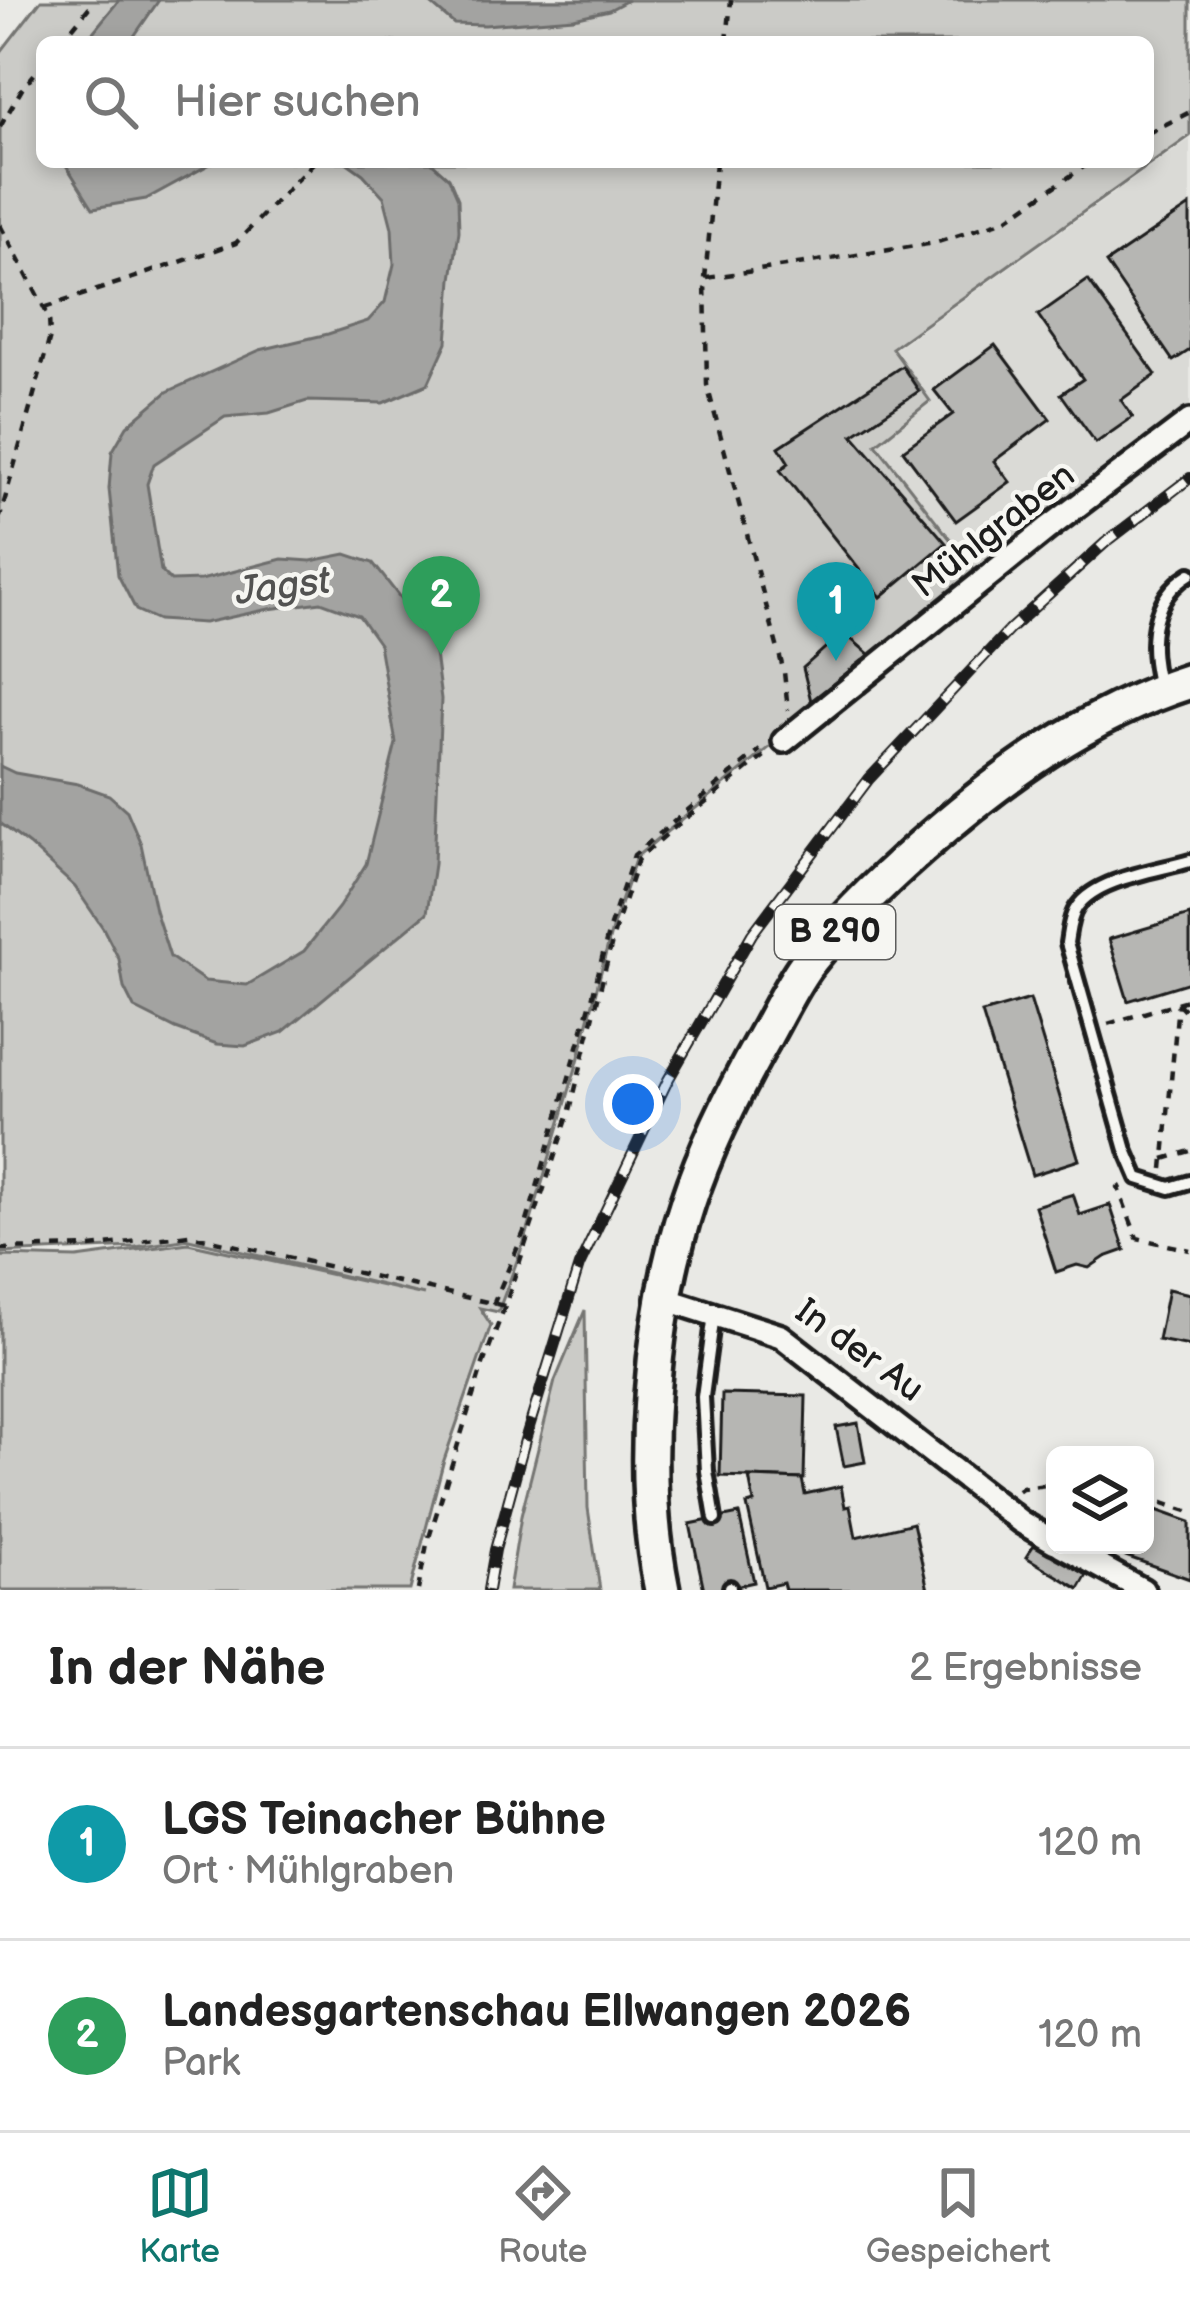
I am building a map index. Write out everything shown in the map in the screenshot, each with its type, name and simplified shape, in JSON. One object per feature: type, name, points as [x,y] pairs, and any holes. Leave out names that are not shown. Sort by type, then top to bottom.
[{"type":"main road","name":"B 290","points":[[662,1590],[649,1466],[664,1299],[687,1205],[711,1139],[754,1056],[804,968],[866,896],[974,800],[1067,736],[1175,686]]},
{"type":"street","name":"Mühlgraben","points":[[785,735],[1190,421]]},
{"type":"street","name":"In der Au","points":[[664,1299],[781,1336],[1021,1522],[1046,1536]]},
{"type":"street","name":"In der Au","points":[[1078,1554],[1143,1590]]},
{"type":"lane","points":[[1175,686],[1152,649],[1158,610],[1178,581],[1190,574]]},
{"type":"lane","points":[[1190,861],[1090,892],[1073,911],[1067,943],[1138,1178],[1170,1188],[1190,1182]]},
{"type":"lane","points":[[714,1314],[703,1396],[715,1519]]},
{"type":"path","points":[[66,36],[95,0]]},
{"type":"path","points":[[728,36],[731,0]]},
{"type":"path","points":[[0,127],[36,72]]},
{"type":"path","points":[[1154,130],[1190,112]]},
{"type":"path","points":[[44,308],[236,243],[308,168]]},
{"type":"path","points":[[418,1590],[483,1364],[570,1110],[615,930],[638,859],[785,735],[789,706],[784,672],[706,385],[705,279],[715,168]]},
{"type":"path","points":[[705,279],[935,243],[1005,220],[1082,168]]},
{"type":"path","points":[[0,225],[49,317],[50,337],[0,517]]},
{"type":"path","points":[[493,1305],[524,1232],[634,855],[785,735]]},
{"type":"path","points":[[1091,1029],[1190,999]]},
{"type":"path","points":[[1178,1003],[1190,1016]]},
{"type":"path","points":[[1161,1187],[1178,1003]]},
{"type":"path","points":[[1164,1159],[1190,1151]]},
{"type":"path","points":[[1138,1178],[1118,1188],[1137,1238],[1190,1250]]},
{"type":"path","points":[[0,1249],[90,1247],[189,1235],[505,1306]]},
{"type":"path","points":[[999,1505],[1022,1488],[1046,1485]]},
{"type":"path","points":[[1154,1500],[1190,1512]]},
{"type":"shaded area","points":[[41,0],[1190,0],[1190,136],[1154,162],[1154,36],[36,36],[36,168],[1145,168],[892,348],[930,401],[876,444],[979,576],[636,857],[527,1234],[498,1312],[480,1308],[491,1325],[443,1463],[410,1590],[0,1590],[0,1256],[77,1258],[188,1243],[424,1295],[189,1239],[136,1247],[0,1253],[0,53]]},
{"type":"shaded area","points":[[1190,139],[1190,409],[892,639],[768,439]]},
{"type":"shaded area","points":[[585,1310],[588,1508],[600,1590],[509,1590],[521,1516],[555,1381]]},
{"type":"water","points":[[119,0],[159,0],[134,36],[90,36]]},
{"type":"water","points":[[426,0],[628,0],[574,18],[485,25],[454,24]]},
{"type":"water","points":[[68,168],[203,168],[146,199],[93,208]]},
{"type":"water","name":"Jagst","points":[[354,168],[438,168],[449,178],[458,199],[447,342],[428,384],[383,403],[307,401],[269,413],[225,417],[154,464],[147,484],[161,571],[171,581],[201,580],[282,559],[311,561],[346,554],[373,563],[426,631],[435,654],[441,699],[434,864],[427,913],[283,1032],[245,1046],[217,1044],[134,1008],[124,988],[119,959],[75,887],[0,823],[0,766],[78,784],[109,795],[127,811],[141,844],[170,957],[205,981],[247,985],[304,951],[366,864],[396,743],[379,644],[359,616],[321,602],[204,623],[158,620],[136,610],[118,575],[109,489],[112,452],[127,426],[167,392],[260,350],[368,321],[385,302],[394,264],[392,228],[384,197]]},
{"type":"building","points":[[1190,206],[1190,350],[1173,361],[1106,263]]},
{"type":"building","points":[[1088,280],[1156,375],[1121,400],[1133,417],[1096,443],[1061,394],[1083,379],[1038,315]]},
{"type":"building","points":[[995,345],[1050,419],[994,461],[1010,482],[956,521],[903,450],[953,414],[934,390]]},
{"type":"building","points":[[902,366],[919,391],[853,435],[946,543],[881,597],[780,470],[789,463],[779,447]]},
{"type":"building","points":[[843,632],[870,655],[811,701],[803,668]]},
{"type":"building","points":[[1190,915],[1190,982],[1128,1001],[1109,939]]},
{"type":"building","points":[[1030,999],[1079,1160],[1032,1175],[982,1013]]},
{"type":"building","points":[[1073,1194],[1080,1215],[1110,1205],[1125,1250],[1089,1268],[1077,1265],[1056,1272],[1035,1206]]},
{"type":"building","points":[[1168,1289],[1190,1294],[1190,1346],[1158,1340]]},
{"type":"building","points":[[722,1394],[806,1396],[804,1479],[720,1476]]},
{"type":"building","points":[[858,1423],[865,1462],[844,1466],[836,1427]]},
{"type":"building","points":[[749,1477],[802,1479],[805,1494],[841,1486],[856,1537],[913,1523],[928,1590],[785,1590],[783,1583],[765,1587],[747,1505],[754,1503]]},
{"type":"building","points":[[1154,1509],[1190,1522],[1190,1579],[1120,1554],[1154,1554]]},
{"type":"building","points":[[739,1514],[754,1582],[704,1590],[690,1524]]},
{"type":"building","points":[[1035,1543],[1046,1554],[1087,1575],[1079,1589],[1026,1557]]},
{"type":"railway","points":[[488,1590],[525,1440],[579,1266],[668,1080],[752,934],[869,779],[1010,629],[1105,543],[1190,478]]},
{"type":"place","name":"Landesgartenschau Ellwangen 2026","points":[[441,655]]},
{"type":"place","name":"LGS Teinacher Bühne","points":[[836,661]]}]
